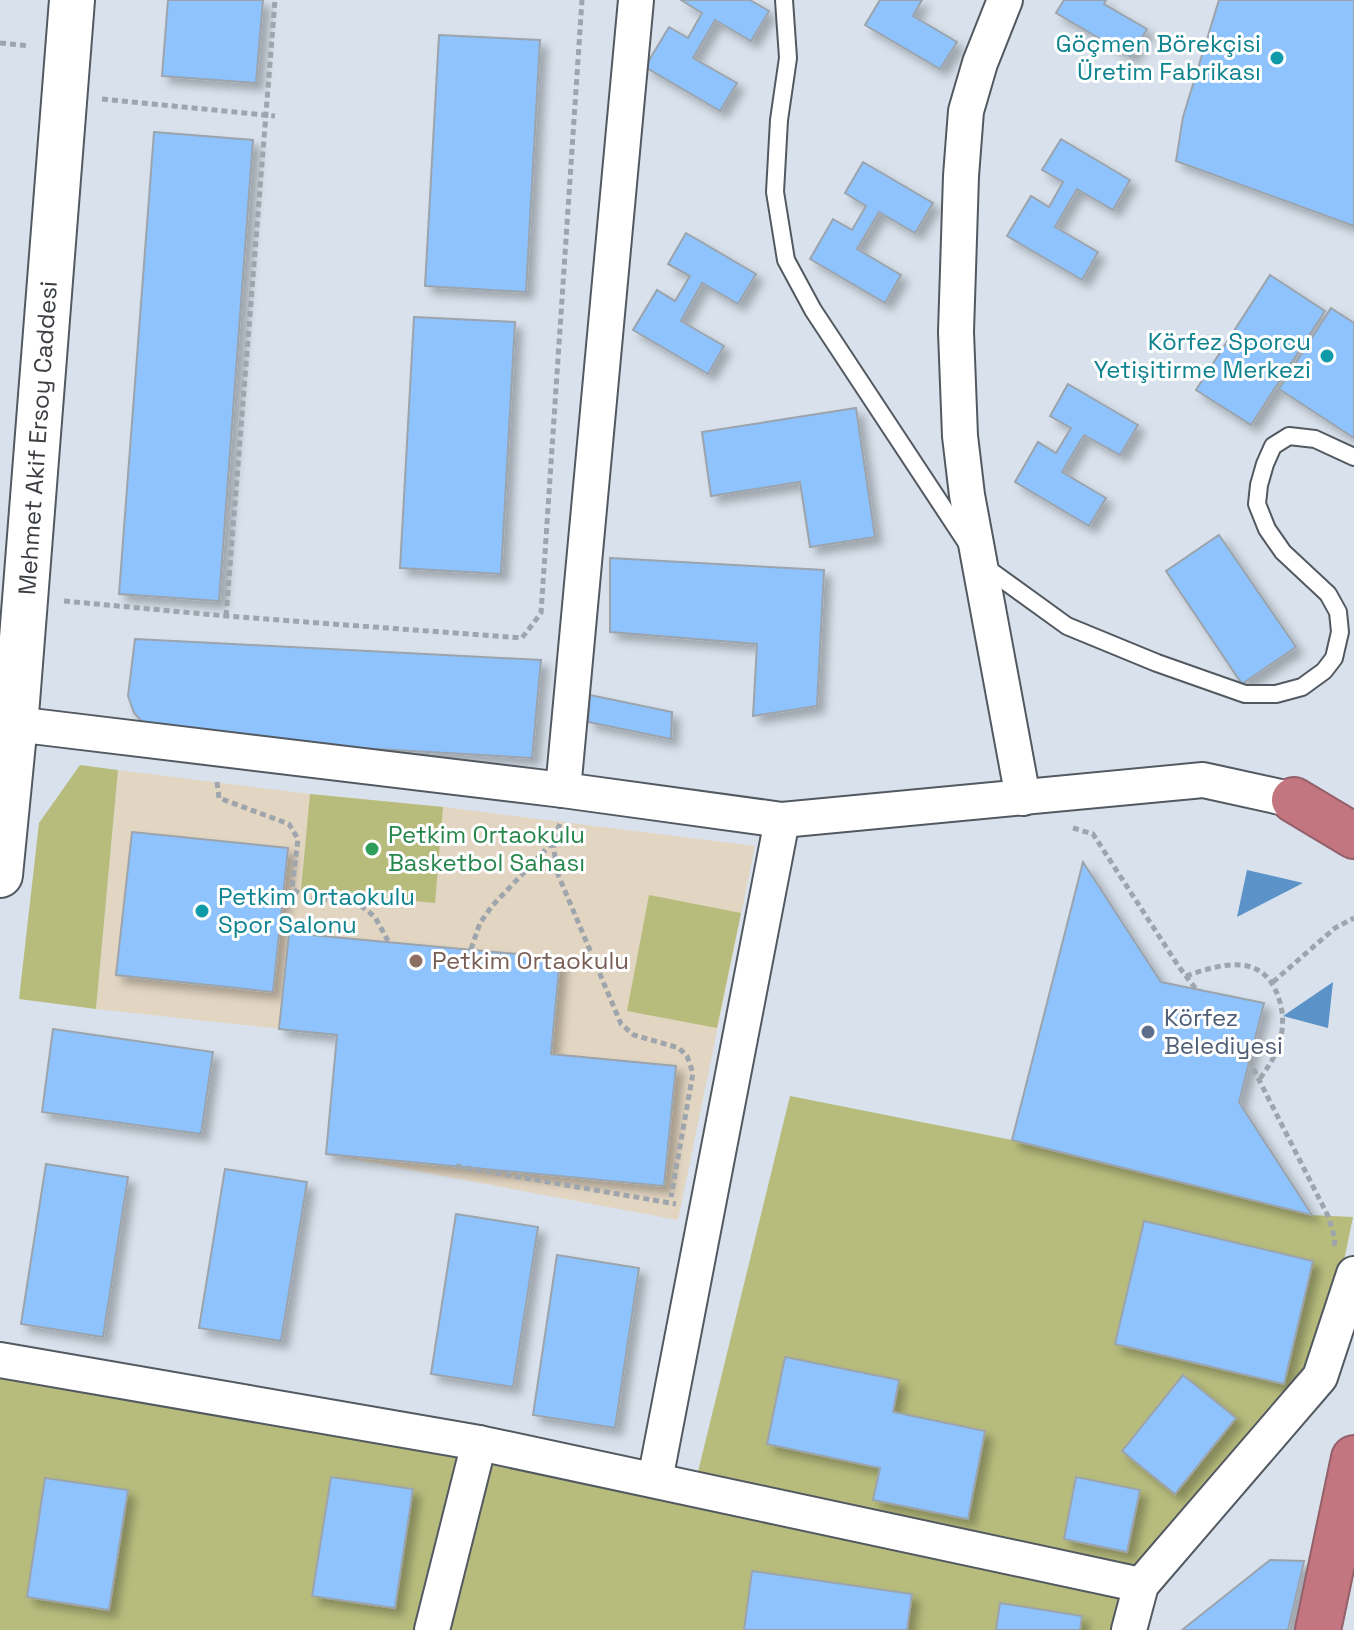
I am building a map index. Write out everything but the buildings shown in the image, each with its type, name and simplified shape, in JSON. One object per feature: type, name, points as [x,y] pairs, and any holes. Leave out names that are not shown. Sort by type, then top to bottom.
[{"type":"highway","points":[[1294,800],[1354,809]]},
{"type":"highway","points":[[1294,800],[1354,836]]},
{"type":"highway","points":[[1318,1630],[1354,1458]]},
{"type":"main road","name":"Mehmet Akif Ersoy Caddesi","points":[[0,875],[15,724],[72,0]]},
{"type":"street","points":[[563,790],[636,0]]},
{"type":"street","points":[[1005,0],[980,63],[966,111],[956,332],[960,436],[967,495],[1023,798]]},
{"type":"street","points":[[15,724],[563,790],[782,820],[1203,780],[1294,800]]},
{"type":"street","points":[[655,1480],[782,820]]},
{"type":"street","points":[[1129,1630],[1141,1585],[1320,1377],[1354,1274]]},
{"type":"street","points":[[0,1360],[479,1443],[1141,1585]]},
{"type":"street","points":[[432,1630],[479,1443]]},
{"type":"lane","points":[[784,0],[788,58],[779,120],[775,192],[786,260],[813,310],[979,563],[1067,626],[1157,663],[1245,694],[1289,691],[1302,687],[1324,671],[1334,658],[1340,632],[1338,612],[1328,594],[1283,552],[1267,529],[1257,504],[1259,485],[1273,446],[1289,436],[1315,439],[1354,457]]},
{"type":"path","points":[[226,616],[275,0]]},
{"type":"path","points":[[62,601],[522,638],[541,613],[582,0]]},
{"type":"path","points":[[0,43],[34,47]]},
{"type":"path","points":[[89,98],[275,116]]},
{"type":"path","points":[[217,774],[219,798],[289,824],[298,839],[292,888],[302,896],[360,905],[375,917],[388,941]]},
{"type":"path","points":[[471,949],[480,923],[492,906],[553,842],[560,822],[563,790]]},
{"type":"path","points":[[1067,826],[1093,834],[1196,989]]},
{"type":"path","points":[[553,842],[557,872],[621,1024],[634,1035],[679,1048],[687,1056],[693,1073],[670,1203]]},
{"type":"path","points":[[1273,982],[1335,928],[1354,918]]},
{"type":"path","points":[[1186,976],[1210,967],[1229,965],[1263,972],[1273,982],[1283,1016],[1276,1053],[1259,1080]]},
{"type":"path","points":[[1249,1060],[1328,1216],[1335,1238]]},
{"type":"path","points":[[456,1166],[707,1210]]},
{"type":"shaded area","name":"Petkim Ortaokulu","points":[[118,770],[755,846],[678,1220],[326,1154],[337,1035],[96,1009]]},
{"type":"green space","points":[[80,765],[118,770],[96,1009],[19,999],[39,823]]},
{"type":"green space","name":"Petkim Ortaokulu Basketbol Sahası","points":[[310,794],[443,807],[435,903],[301,890]]},
{"type":"green space","name":"Petkim Ortaokulu Basketbol Sahası","points":[[649,895],[741,913],[717,1028],[627,1011]]},
{"type":"green space","points":[[790,1096],[1012,1140],[1312,1215],[1353,1217],[1320,1377],[1186,1531],[1129,1630],[0,1630],[0,1360],[694,1488]]},
{"type":"water","points":[[1247,870],[1303,883],[1237,917]]},
{"type":"water","points":[[1333,982],[1328,1028],[1283,1016]]},
{"type":"place","name":"Göçmen Börekçisi Üretim Fabrikası","points":[[1277,58]]},
{"type":"place","name":"Körfez Sporcu Yetişitirme Merkezi","points":[[1327,356]]},
{"type":"place","name":"Petkim Ortaokulu Basketbol Sahası","points":[[372,849]]},
{"type":"place","name":"Petkim Ortaokulu Spor Salonu","points":[[202,911]]},
{"type":"place","name":"Petkim Ortaokulu","points":[[416,961]]},
{"type":"place","name":"Körfez Belediyesi","points":[[1148,1032]]}]
